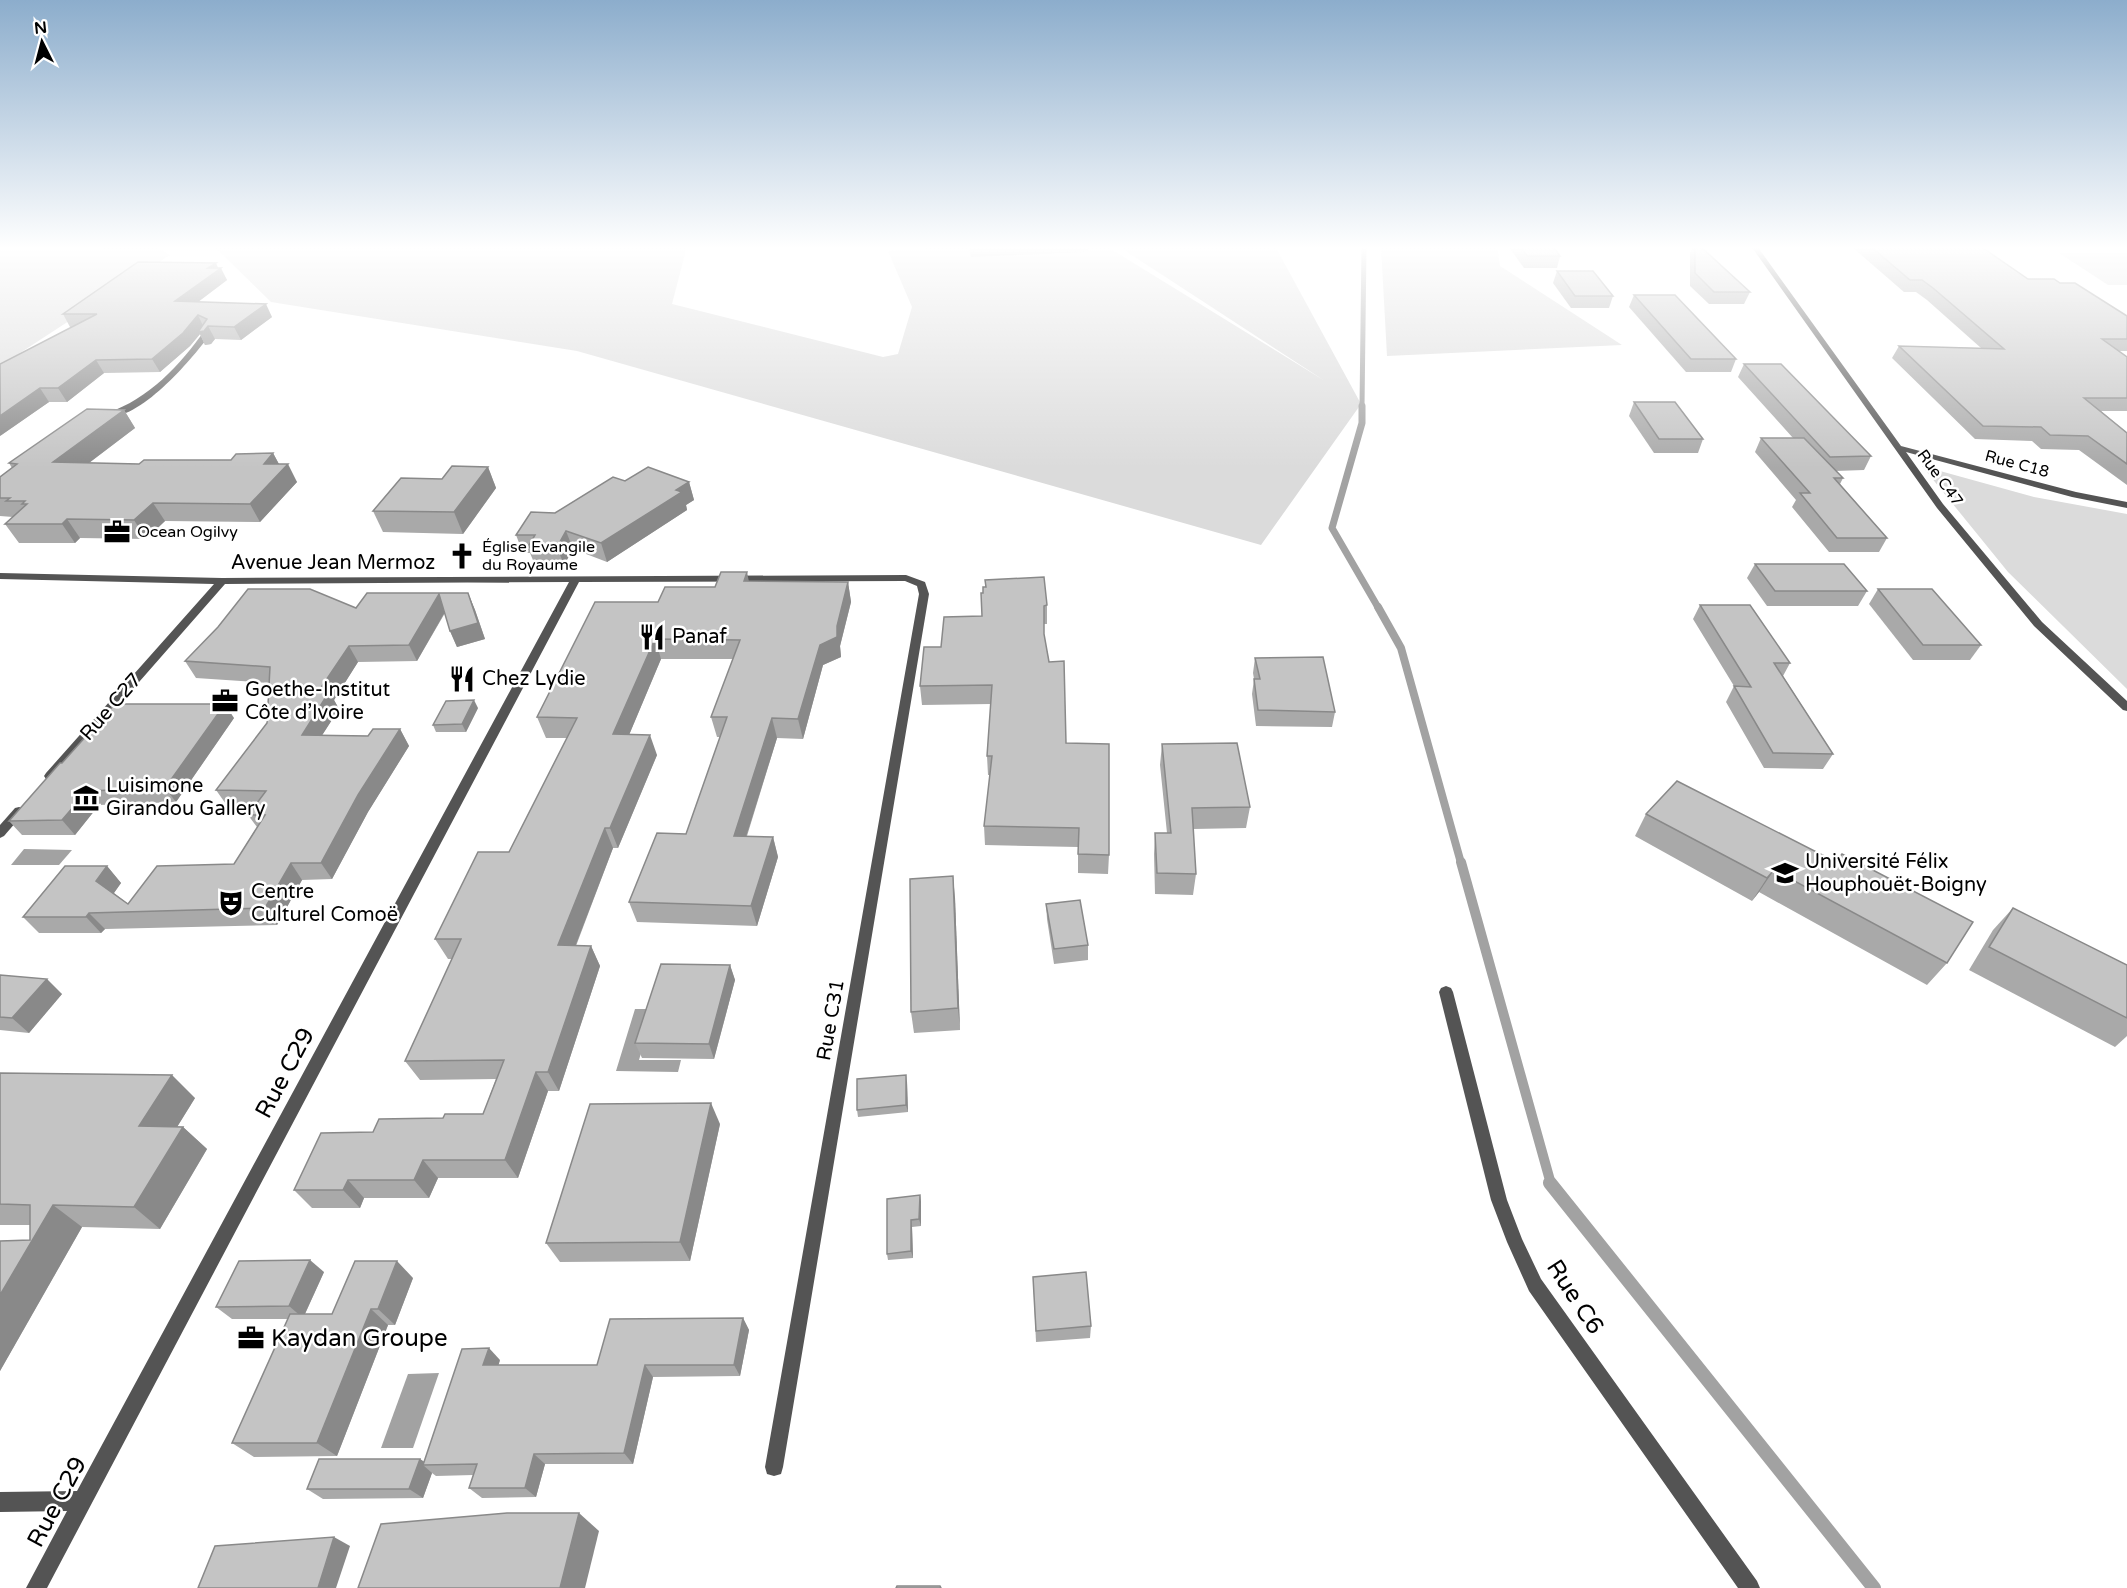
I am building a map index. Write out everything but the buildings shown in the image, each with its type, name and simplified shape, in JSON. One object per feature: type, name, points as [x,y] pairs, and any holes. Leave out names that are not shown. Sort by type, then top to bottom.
[{"type":"street","name":"Rue C47","points":[[1808,320],[1940,506],[2037,624],[2127,707]]},
{"type":"street","points":[[103,416],[121,412],[135,404],[182,366],[208,332]]},
{"type":"street","name":"Rue C18","points":[[1900,448],[2075,495],[2127,505]]},
{"type":"street","name":"Avenue Jean Mermoz","points":[[0,576],[222,581],[906,578],[918,582]]},
{"type":"street","name":"Rue C27","points":[[40,788],[222,581]]},
{"type":"street","name":"Rue C29","points":[[36,1588],[575,581]]},
{"type":"street","name":"Rue C31","points":[[774,1467],[924,594],[922,584],[918,582]]},
{"type":"street","points":[[0,833],[24,806]]},
{"type":"street","name":"Rue C6","points":[[1446,992],[1499,1200],[1535,1285],[1750,1588]]},
{"type":"street","points":[[0,1502],[83,1501]]},
{"type":"shaded area","points":[[0,320],[70,320],[0,366]]},
{"type":"shaded area","points":[[384,320],[736,320],[883,357],[898,354],[908,320],[1226,320],[1325,381],[1232,320],[1315,320],[1361,404],[1261,545],[577,351]]},
{"type":"shaded area","points":[[1385,320],[1584,320],[1622,345],[1387,356]]},
{"type":"shaded area","points":[[1922,466],[2034,497],[2127,514],[2127,689],[2008,572]]},
{"type":"shaded area","points":[[24,849],[72,850],[59,865],[11,865]]},
{"type":"shaded area","points":[[635,1009],[654,1009],[639,1060],[681,1060],[678,1072],[616,1071]]},
{"type":"shaded area","points":[[439,1373],[413,1448],[381,1448],[408,1374]]},
{"type":"waterway","points":[[1362,407],[1363,320]]},
{"type":"waterway","points":[[1362,407],[1362,423],[1332,528],[1379,609]]},
{"type":"waterway","points":[[1378,607],[1401,648],[1461,863]]},
{"type":"waterway","points":[[1461,862],[1551,1184]]},
{"type":"waterway","points":[[1550,1183],[1874,1588]]},
{"type":"place","name":"Ocean Ogilvy","points":[[117,532]]},
{"type":"place","name":"Église Evangile du Royaume","points":[[462,556]]},
{"type":"place","name":"Panaf","points":[[652,637]]},
{"type":"place","name":"Chez Lydie","points":[[462,679]]},
{"type":"place","name":"Goethe-Institut Côte d’Ivoire","points":[[225,701]]},
{"type":"place","name":"Luisimone Girandou Gallery","points":[[86,798]]},
{"type":"place","name":"Université Félix Houphouët-Boigny","points":[[1785,873]]},
{"type":"place","name":"Centre Culturel Comoë","points":[[231,903]]},
{"type":"place","name":"Kaydan Groupe","points":[[251,1338]]}]
